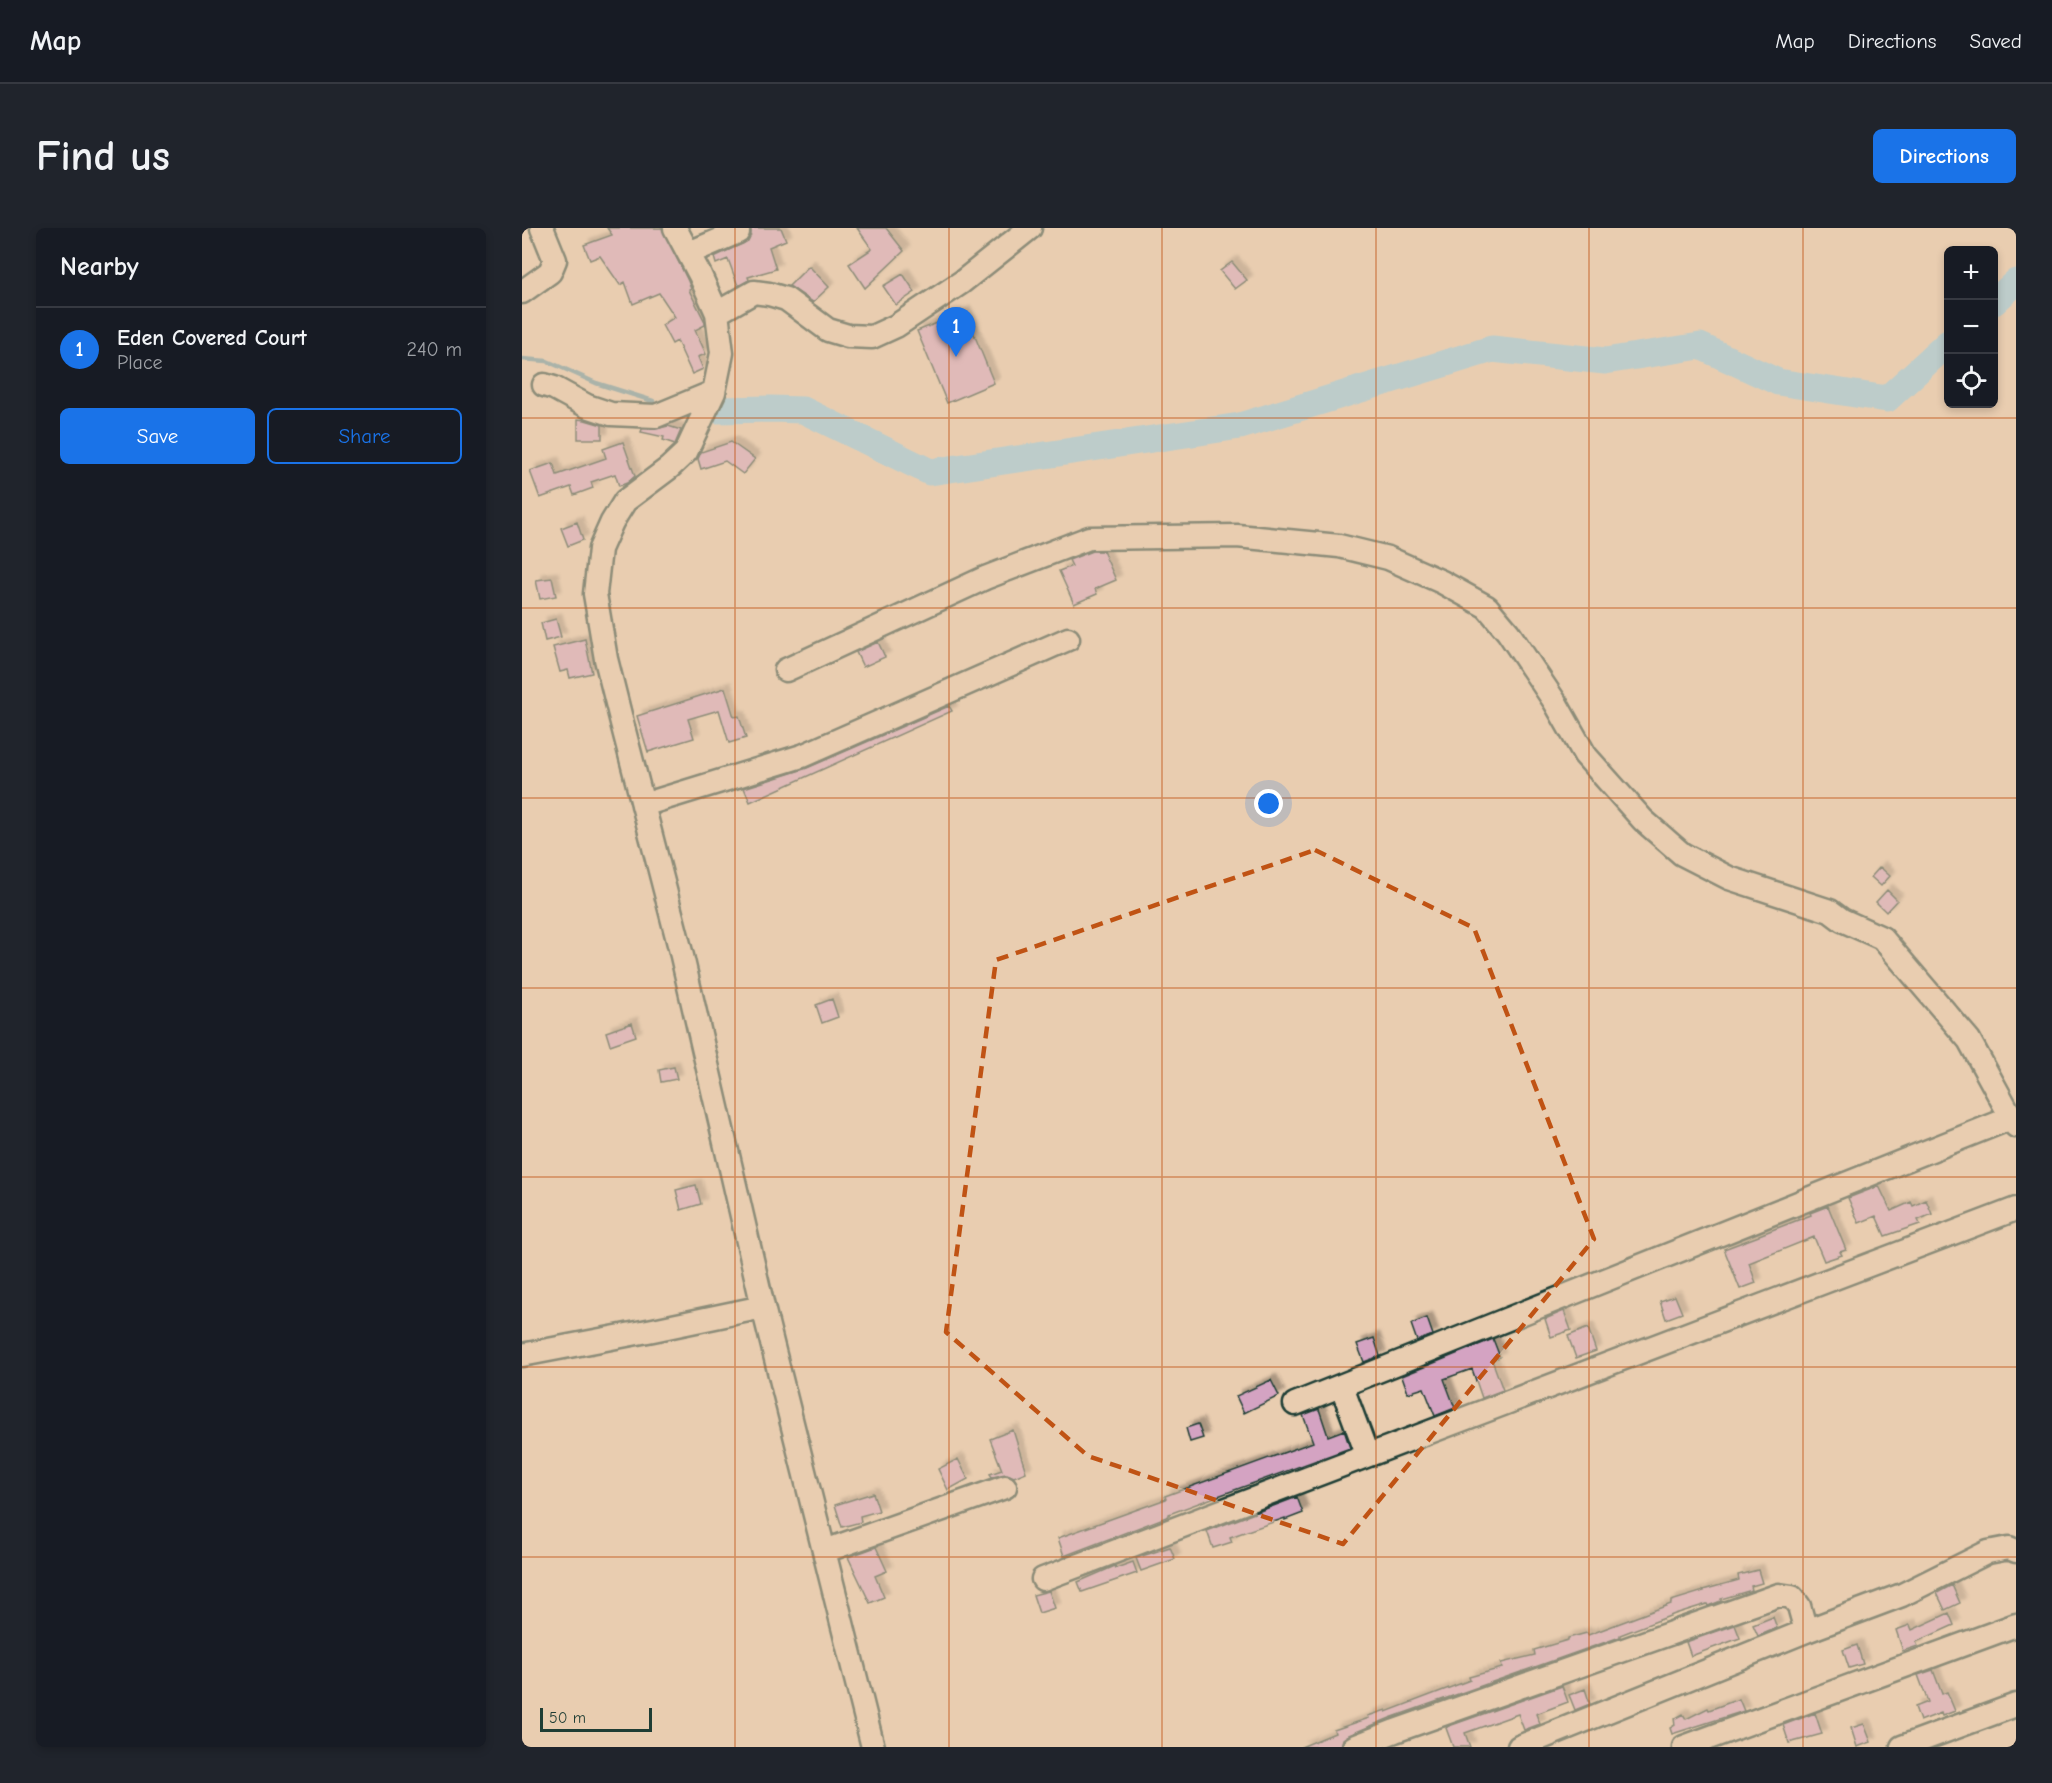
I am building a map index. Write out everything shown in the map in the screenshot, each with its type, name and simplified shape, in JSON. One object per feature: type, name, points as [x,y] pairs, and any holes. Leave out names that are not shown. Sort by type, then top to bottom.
[{"type":"street","points":[[522,292],[550,273],[555,260],[542,228]]},
{"type":"street","points":[[675,228],[717,314],[722,353],[714,393],[686,452],[669,468],[625,501],[612,522],[600,549],[595,594],[606,659],[682,956],[763,1306],[873,1747]]},
{"type":"street","points":[[717,314],[754,292],[769,294],[786,300],[828,330],[848,336],[872,337],[896,326],[962,282],[1030,228]]},
{"type":"street","points":[[688,253],[738,231]]},
{"type":"street","points":[[544,385],[587,406],[611,414],[657,416],[714,393]]},
{"type":"street","points":[[786,670],[985,578],[1089,538],[1237,536],[1339,546],[1388,558],[1442,582],[1487,607],[1508,632],[1555,702],[1585,755],[1643,820],[1682,854],[1729,878],[1830,911],[1842,920],[1882,938],[1970,1040],[2014,1122],[1295,1404]]},
{"type":"street","points":[[643,805],[802,756],[1068,639]]},
{"type":"street","points":[[1043,1579],[2016,1209]]},
{"type":"street","points":[[522,1354],[653,1330],[763,1306]]},
{"type":"street","points":[[1342,1387],[1367,1454]]},
{"type":"street","points":[[825,1551],[1005,1486]]},
{"type":"street","points":[[1519,1747],[1806,1631],[1902,1595],[1988,1552],[2009,1548],[2016,1551]]},
{"type":"street","points":[[1354,1747],[1779,1595],[1792,1597],[1799,1606],[1806,1631]]},
{"type":"street","points":[[1684,1747],[2016,1626]]},
{"type":"street","points":[[1902,1747],[2016,1705]]},
{"type":"highlighted area","points":[[1315,850],[1474,928],[1594,1239],[1343,1544],[1088,1456],[946,1332],[996,960]]},
{"type":"building","points":[[607,228],[662,228],[705,322],[705,325],[695,330],[706,354],[698,357],[703,369],[692,374],[677,341],[672,344],[662,325],[675,317],[659,293],[633,304],[625,282],[620,285],[600,256],[590,260],[584,245],[612,235]]},
{"type":"building","points":[[751,228],[781,228],[786,240],[769,247],[776,269],[748,277],[749,280],[738,286],[728,259],[716,264],[714,257],[748,241]]},
{"type":"building","points":[[857,228],[886,228],[904,251],[865,288],[849,264],[872,249]]},
{"type":"building","points":[[1232,262],[1247,280],[1235,289],[1220,271]]},
{"type":"building","points":[[809,266],[829,287],[813,302],[789,286]]},
{"type":"building","points":[[903,274],[915,292],[896,305],[883,286]]},
{"type":"building","points":[[965,312],[994,383],[947,403],[917,331]]},
{"type":"building","points":[[578,419],[602,425],[602,439],[578,439]]},
{"type":"building","points":[[668,426],[681,430],[675,444],[663,440],[664,437],[641,432],[642,429]]},
{"type":"building","points":[[623,442],[635,476],[627,483],[619,486],[615,474],[591,482],[593,488],[574,495],[571,487],[540,498],[530,471],[553,463],[557,475],[606,458],[603,449]]},
{"type":"building","points":[[731,442],[755,459],[743,474],[725,461],[701,469],[698,459],[701,452]]},
{"type":"building","points":[[577,522],[583,540],[568,546],[561,528]]},
{"type":"building","points":[[1092,551],[1103,551],[1116,580],[1095,589],[1097,594],[1074,604],[1059,571],[1072,566],[1069,560]]},
{"type":"building","points":[[552,578],[556,596],[540,599],[536,580]]},
{"type":"building","points":[[556,619],[561,637],[545,641],[541,623]]},
{"type":"building","points":[[585,639],[592,673],[570,678],[568,670],[560,672],[553,647]]},
{"type":"building","points":[[878,642],[885,657],[863,667],[856,652]]},
{"type":"building","points":[[725,688],[734,717],[739,716],[746,738],[729,743],[719,710],[688,719],[694,738],[648,752],[637,716]]},
{"type":"building","points":[[949,706],[952,711],[750,802],[744,788],[807,768]]},
{"type":"building","points":[[1880,867],[1890,876],[1881,886],[1871,877]]},
{"type":"building","points":[[1887,890],[1897,900],[1886,912],[1876,902]]},
{"type":"building","points":[[832,999],[838,1017],[822,1023],[816,1005]]},
{"type":"building","points":[[632,1023],[636,1036],[610,1045],[606,1032]]},
{"type":"building","points":[[674,1067],[677,1079],[661,1082],[659,1070]]},
{"type":"building","points":[[696,1185],[701,1204],[681,1210],[676,1190]]},
{"type":"building","points":[[1879,1186],[1891,1211],[1911,1202],[1913,1206],[1926,1200],[1932,1214],[1918,1220],[1920,1224],[1885,1236],[1876,1216],[1859,1223],[1848,1198]]},
{"type":"building","points":[[1828,1206],[1846,1250],[1840,1252],[1842,1255],[1824,1261],[1814,1237],[1749,1263],[1756,1283],[1740,1289],[1724,1249],[1811,1215],[1810,1213]]},
{"type":"building","points":[[1675,1296],[1682,1313],[1666,1319],[1660,1301]]},
{"type":"building","points":[[1564,1311],[1571,1330],[1551,1337],[1545,1319]]},
{"type":"building","points":[[1427,1318],[1433,1335],[1417,1341],[1411,1324]]},
{"type":"building","points":[[1588,1328],[1596,1351],[1576,1358],[1568,1336]]},
{"type":"building","points":[[1374,1338],[1380,1356],[1364,1362],[1357,1344]]},
{"type":"building","points":[[1493,1339],[1500,1357],[1492,1360],[1503,1390],[1482,1398],[1472,1369],[1444,1379],[1455,1408],[1435,1416],[1424,1388],[1408,1393],[1402,1376]]},
{"type":"building","points":[[1271,1380],[1279,1396],[1244,1413],[1236,1396]]},
{"type":"building","points":[[1319,1409],[1328,1436],[1344,1430],[1350,1448],[1169,1514],[1169,1516],[1064,1556],[1058,1538],[1313,1442],[1303,1415]]},
{"type":"building","points":[[1198,1424],[1203,1438],[1190,1442],[1186,1428]]},
{"type":"building","points":[[1013,1430],[1026,1472],[1014,1477],[1007,1474],[992,1477],[990,1474],[1002,1470],[990,1439]]},
{"type":"building","points":[[958,1459],[968,1479],[948,1490],[938,1469]]},
{"type":"building","points":[[873,1493],[879,1511],[860,1516],[861,1522],[842,1527],[835,1505]]},
{"type":"building","points":[[1297,1497],[1303,1513],[1230,1537],[1232,1542],[1213,1548],[1207,1531]]},
{"type":"building","points":[[876,1547],[887,1571],[875,1576],[884,1597],[870,1603],[848,1557]]},
{"type":"building","points":[[1170,1547],[1175,1559],[1141,1571],[1136,1558]]},
{"type":"building","points":[[1133,1562],[1137,1573],[1082,1592],[1078,1582],[1115,1566],[1116,1568]]},
{"type":"building","points":[[1758,1570],[1762,1583],[1751,1586],[1752,1590],[1721,1599],[1708,1606],[1707,1604],[1675,1614],[1620,1635],[1620,1637],[1390,1718],[1349,1735],[1343,1739],[1341,1747],[1301,1747],[1335,1733],[1334,1730],[1369,1718],[1368,1716],[1386,1710],[1386,1712],[1470,1680],[1469,1677],[1502,1668],[1501,1663],[1535,1655],[1534,1650],[1568,1640],[1568,1638],[1587,1633],[1588,1635],[1671,1604],[1671,1601],[1739,1580],[1738,1575]]},
{"type":"building","points":[[1952,1585],[1960,1603],[1945,1610],[1937,1593]]},
{"type":"building","points":[[1049,1591],[1055,1608],[1039,1613],[1033,1595]]},
{"type":"building","points":[[1949,1613],[1954,1625],[1916,1642],[1918,1646],[1903,1651],[1896,1630],[1910,1625],[1912,1630]]},
{"type":"building","points":[[1773,1617],[1777,1628],[1758,1636],[1753,1625]]},
{"type":"building","points":[[1735,1625],[1740,1638],[1691,1656],[1686,1642]]},
{"type":"building","points":[[1857,1645],[1863,1664],[1849,1668],[1843,1650]]},
{"type":"building","points":[[1933,1670],[1942,1694],[1947,1692],[1955,1711],[1942,1716],[1941,1713],[1920,1721],[1915,1707],[1928,1702],[1918,1675]]},
{"type":"building","points":[[1562,1686],[1568,1702],[1536,1714],[1540,1724],[1524,1730],[1518,1714],[1465,1733],[1470,1747],[1453,1747],[1446,1728],[1449,1726]]},
{"type":"building","points":[[1585,1689],[1590,1704],[1575,1710],[1569,1695]]},
{"type":"building","points":[[1739,1699],[1744,1711],[1672,1734],[1670,1728],[1675,1725],[1674,1719],[1683,1714],[1686,1719],[1708,1708],[1709,1710]]},
{"type":"building","points":[[1815,1713],[1822,1734],[1789,1743],[1783,1725]]},
{"type":"building","points":[[1864,1724],[1871,1742],[1857,1747],[1851,1728]]},
{"type":"waterway","points":[[1996,300],[2016,282]]},
{"type":"waterway","points":[[717,410],[803,410],[930,472],[1240,426],[1492,349],[1605,361],[1700,346],[1778,382],[1887,399],[1944,347]]},
{"type":"waterway","points":[[522,359],[547,361],[596,383],[653,401]]},
{"type":"place","name":"Eden Covered Court","points":[[956,357]]}]
